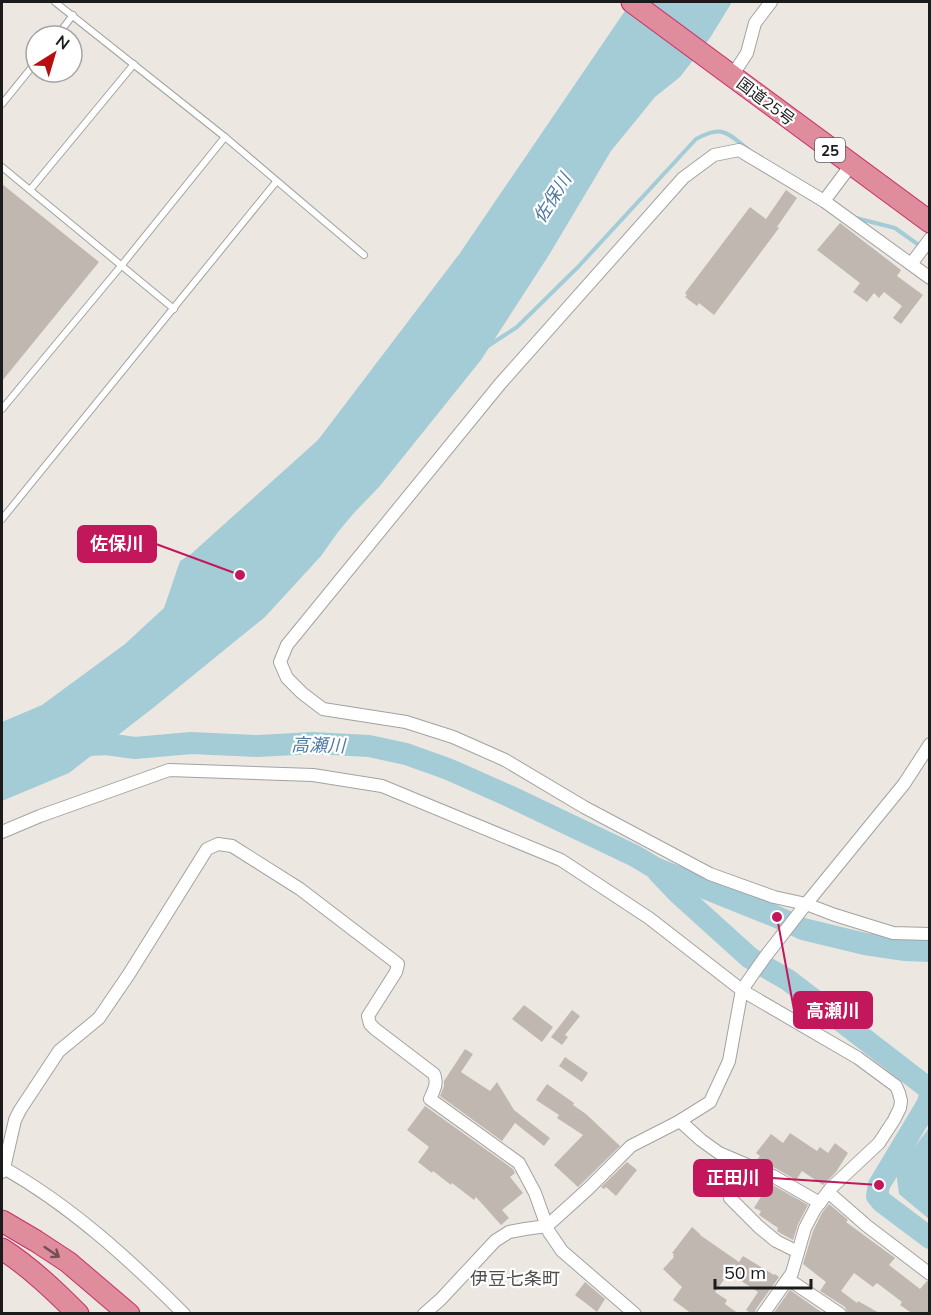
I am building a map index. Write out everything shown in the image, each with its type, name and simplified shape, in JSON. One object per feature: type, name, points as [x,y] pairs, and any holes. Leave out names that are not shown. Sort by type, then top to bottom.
[{"type":"highway","name":"国道25号","points":[[632,2],[930,222]]},
{"type":"highway","points":[[2,1221],[68,1263],[129,1314]]},
{"type":"highway","points":[[2,1249],[26,1265],[78,1314]]},
{"type":"street","points":[[732,76],[747,53],[755,23],[771,2]]},
{"type":"street","points":[[930,278],[824,201],[739,150],[714,155],[683,178],[500,384],[287,645],[280,662],[287,678],[323,709],[406,722],[453,737],[505,760],[584,807],[710,874],[774,897],[894,933],[930,934]]},
{"type":"street","points":[[824,201],[851,165]]},
{"type":"street","points":[[911,264],[930,239]]},
{"type":"street","points":[[424,1314],[495,1241],[509,1232],[547,1226],[631,1146],[680,1121],[710,1102],[729,1061],[743,991],[765,957],[904,784],[930,744]]},
{"type":"street","points":[[2,832],[169,770],[313,775],[382,786],[561,860],[649,918],[743,991],[858,1058],[897,1086],[900,1108],[879,1143],[819,1203],[805,1228],[792,1273],[763,1314]]},
{"type":"street","points":[[184,1314],[125,1257],[87,1225],[47,1196],[2,1169],[15,1120],[59,1051],[99,1018],[207,849],[218,844],[232,846],[300,889],[398,964],[396,972],[368,1016],[370,1024],[434,1074],[437,1079],[436,1086],[430,1099],[519,1162],[535,1193],[547,1226],[562,1251],[635,1314]]},
{"type":"street","points":[[680,1121],[719,1153],[772,1176],[819,1203]]},
{"type":"street","points":[[828,1192],[867,1226],[930,1274]]},
{"type":"street","points":[[730,1198],[776,1241],[798,1252]]},
{"type":"street","points":[[788,1279],[840,1314]]},
{"type":"lane","points":[[55,2],[225,137],[364,255]]},
{"type":"lane","points":[[67,24],[74,15]]},
{"type":"lane","points":[[30,190],[134,64]]},
{"type":"lane","points":[[2,104],[24,77]]},
{"type":"lane","points":[[2,408],[225,137]]},
{"type":"lane","points":[[2,167],[174,309]]},
{"type":"lane","points":[[2,519],[276,182]]},
{"type":"water","points":[[631,2],[732,2],[710,38],[680,77],[655,97],[611,151],[549,255],[481,360],[379,487],[338,532],[321,556],[265,617],[69,773],[2,801],[2,722],[42,705],[125,644],[164,608],[180,561],[191,554],[318,440],[460,253]]},
{"type":"water","points":[[929,1128],[929,1219],[899,1194],[896,1171]]},
{"type":"building","points":[[2,184],[99,262],[2,381]]},
{"type":"building","points":[[786,190],[797,198],[777,227],[779,228],[714,315],[699,303],[697,306],[685,297],[687,295],[685,293],[750,207],[766,219]]},
{"type":"building","points":[[840,223],[901,270],[897,276],[923,295],[901,324],[893,318],[902,306],[884,292],[879,298],[874,293],[867,302],[853,292],[860,283],[817,250]]},
{"type":"building","points":[[524,1005],[553,1027],[542,1042],[512,1019]]},
{"type":"building","points":[[572,1010],[580,1016],[565,1035],[568,1037],[562,1045],[551,1037]]},
{"type":"building","points":[[465,1049],[473,1054],[461,1072],[490,1091],[497,1082],[514,1110],[550,1138],[544,1146],[515,1123],[502,1141],[440,1096],[444,1081]]},
{"type":"building","points":[[565,1057],[588,1073],[582,1082],[559,1066]]},
{"type":"building","points":[[547,1084],[574,1103],[573,1105],[620,1146],[578,1187],[554,1165],[583,1135],[557,1118],[559,1115],[536,1100]]},
{"type":"building","points":[[425,1106],[513,1169],[515,1173],[510,1177],[523,1193],[502,1210],[509,1218],[501,1225],[476,1197],[474,1200],[418,1162],[429,1147],[407,1130]]},
{"type":"building","points":[[790,1133],[817,1151],[820,1147],[828,1153],[835,1143],[848,1153],[836,1172],[823,1185],[802,1171],[796,1180],[757,1160],[760,1156],[756,1153],[771,1134],[783,1143]]},
{"type":"building","points":[[627,1162],[637,1170],[616,1196],[606,1187],[604,1189],[601,1187]]},
{"type":"building","points":[[750,1175],[808,1205],[793,1240],[777,1231],[778,1228],[759,1215],[761,1211],[754,1208],[762,1195],[744,1186]]},
{"type":"building","points":[[829,1204],[848,1220],[846,1222],[895,1258],[889,1265],[920,1289],[927,1281],[930,1282],[930,1309],[927,1314],[913,1314],[900,1305],[902,1302],[877,1283],[873,1287],[854,1273],[841,1291],[857,1303],[858,1301],[881,1314],[848,1314],[845,1307],[820,1291],[826,1282],[803,1264],[813,1231]]},
{"type":"building","points":[[692,1227],[739,1262],[743,1256],[779,1277],[756,1309],[755,1314],[746,1310],[758,1292],[729,1273],[715,1292],[727,1300],[725,1304],[739,1314],[692,1314],[673,1300],[682,1287],[663,1269],[674,1257],[672,1253]]},
{"type":"building","points":[[585,1282],[605,1299],[597,1312],[575,1295]]},
{"type":"building","points":[[790,1290],[824,1314],[773,1314]]},
{"type":"waterway","points":[[488,346],[517,327],[578,267],[696,139],[705,134],[724,132],[749,150]]},
{"type":"waterway","points":[[856,218],[895,228],[930,253]]},
{"type":"waterway","name":"高瀬川","points":[[75,746],[106,744],[135,748],[191,743],[258,746],[313,743],[369,746],[406,754],[448,769],[509,796],[635,856],[655,868],[803,929],[865,944],[930,951]]},
{"type":"waterway","points":[[658,872],[750,958],[788,980],[928,1088],[930,1092]]},
{"type":"waterway","points":[[930,1096],[927,1105],[879,1185],[877,1196],[930,1238]]},
{"type":"place","name":"佐保川","points":[[240,575]]},
{"type":"place","name":"高瀬川","points":[[777,917]]},
{"type":"place","name":"正田川","points":[[879,1185]]},
{"type":"district","name":"伊豆七条町","points":[[515,1278]]}]
